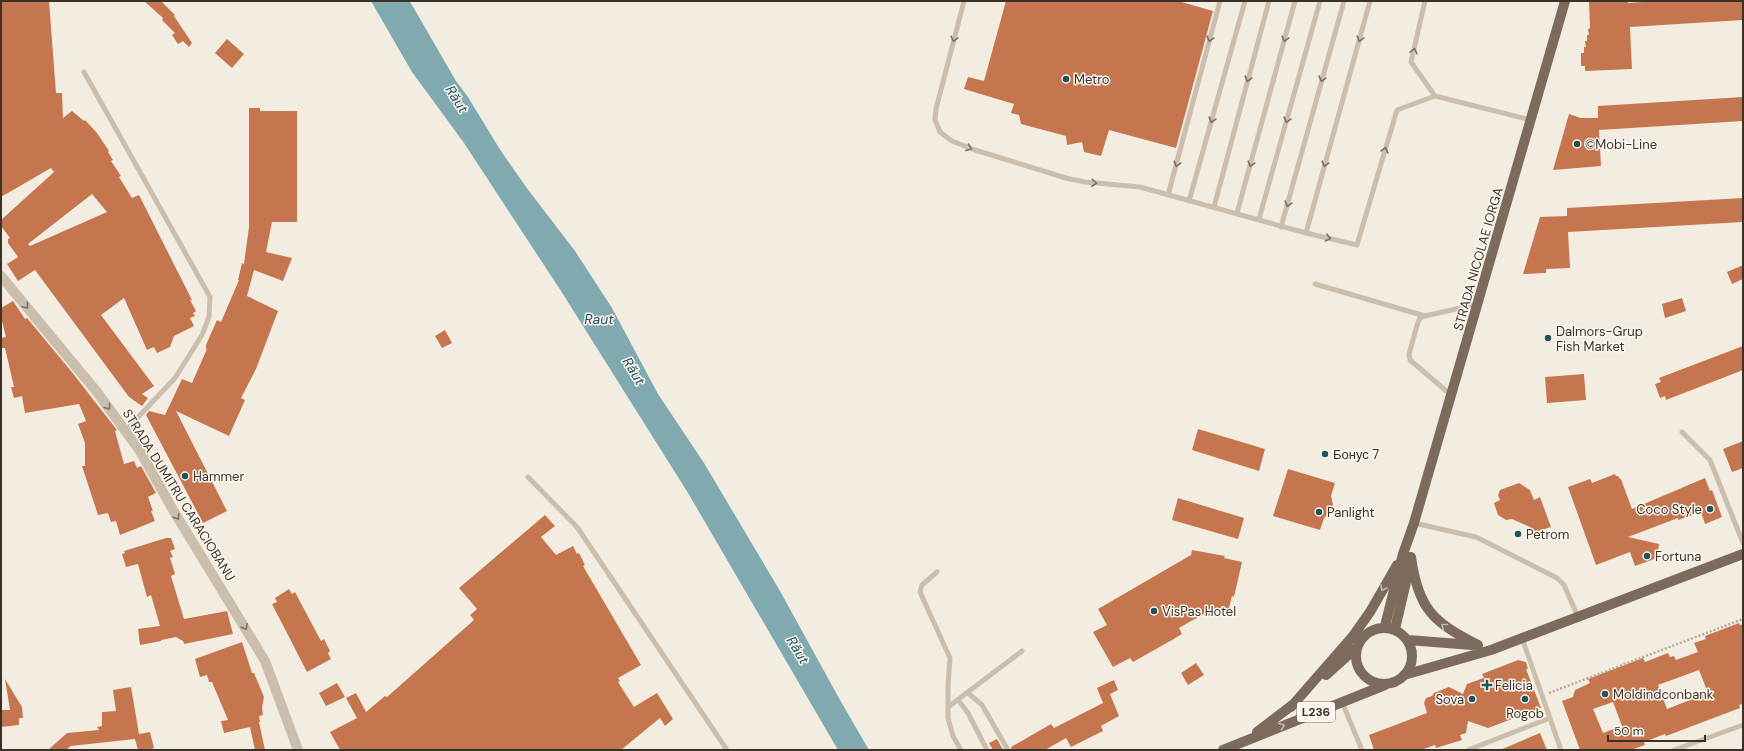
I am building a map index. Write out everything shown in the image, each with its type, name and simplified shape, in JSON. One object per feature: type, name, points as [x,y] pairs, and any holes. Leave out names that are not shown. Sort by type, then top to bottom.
[{"type":"main road","name":"STRADA NICOLAE IORGA","points":[[1395,630],[1414,523],[1565,1]]},
{"type":"main road","points":[[1404,676],[1491,650],[1743,554]]},
{"type":"main road","name":"STRADA NICOLAE IORGA","points":[[1385,626],[1407,556]]},
{"type":"main road","points":[[1407,556],[1417,590],[1430,613],[1441,624],[1453,632],[1491,650]]},
{"type":"main road","points":[[1291,707],[1353,636],[1407,556]]},
{"type":"main road","points":[[1385,626],[1395,630],[1408,640],[1478,645]]},
{"type":"main road","name":"L236","points":[[1246,740],[1291,707],[1356,648],[1360,639],[1366,633],[1375,628],[1385,626]]},
{"type":"main road","points":[[1404,676],[1411,665],[1412,652],[1408,640]]},
{"type":"main road","points":[[1356,648],[1355,657],[1357,666],[1362,674],[1377,684],[1387,684]]},
{"type":"main road","name":"L236","points":[[1246,740],[1396,681],[1404,676]]},
{"type":"main road","points":[[1223,750],[1246,740]]},
{"type":"street","name":"STRADA DUMITRU CARACIOBANU","points":[[1,276],[97,392],[140,451],[173,510],[265,661],[298,750]]},
{"type":"lane","points":[[964,1],[936,108],[935,120],[940,132],[952,141],[975,150],[1066,178],[1085,182],[1140,187],[1259,219],[1306,234],[1357,245],[1397,110],[1435,96],[1531,120]]},
{"type":"lane","points":[[1168,195],[1219,1]]},
{"type":"lane","points":[[1189,200],[1245,1]]},
{"type":"lane","points":[[1214,207],[1270,1]]},
{"type":"lane","points":[[1237,213],[1295,1]]},
{"type":"lane","points":[[1259,219],[1320,1]]},
{"type":"lane","points":[[1281,227],[1344,1]]},
{"type":"lane","points":[[1306,234],[1370,1]]},
{"type":"lane","points":[[1425,1],[1411,62],[1435,96]]},
{"type":"lane","points":[[84,72],[210,297],[209,317],[202,335],[175,378],[126,430]]},
{"type":"lane","points":[[1315,284],[1425,316]]},
{"type":"lane","points":[[1451,396],[1410,360],[1409,354],[1418,322],[1420,318],[1425,316],[1478,304]]},
{"type":"lane","points":[[1682,432],[1710,460],[1743,543]]},
{"type":"lane","points":[[528,477],[577,527],[727,750]]},
{"type":"lane","points":[[1414,523],[1476,537],[1557,578],[1564,585],[1578,617]]},
{"type":"lane","points":[[937,572],[922,585],[920,592],[950,658],[948,718],[953,736],[961,750]]},
{"type":"lane","points":[[1522,638],[1561,750]]},
{"type":"lane","points":[[948,707],[1022,651]]},
{"type":"lane","points":[[968,693],[982,705],[1008,750]]},
{"type":"lane","points":[[958,700],[968,714],[986,750]]},
{"type":"lane","points":[[1342,702],[1362,750]]},
{"type":"lane","points":[[1468,750],[1550,718]]},
{"type":"lane","points":[[1674,750],[1743,725]]},
{"type":"path","points":[[1542,696],[1743,619]]},
{"type":"water","name":"Raut","points":[[371,1],[409,1],[412,5],[456,81],[468,97],[499,148],[526,187],[575,251],[612,308],[658,394],[704,463],[780,591],[869,750],[838,750],[688,493],[561,291],[464,143],[412,72]]},
{"type":"building","points":[[1,1],[49,1],[56,93],[62,93],[63,118],[72,111],[84,121],[85,120],[97,133],[109,151],[108,152],[113,160],[111,161],[121,176],[119,177],[132,198],[139,195],[192,300],[190,300],[196,311],[193,313],[195,316],[190,318],[194,326],[174,336],[170,347],[157,353],[154,347],[147,350],[124,298],[101,315],[154,386],[142,394],[148,398],[142,406],[129,397],[35,270],[18,281],[7,264],[18,257],[8,243],[8,239],[10,238],[1,226],[1,220],[54,172],[51,168],[1,197]],"holes":[[[92,194],[107,212],[30,246],[28,244]]]},
{"type":"building","points":[[144,1],[161,1],[175,15],[174,16],[192,43],[189,47],[183,41],[178,44],[172,35],[175,33],[162,20],[163,18]]},
{"type":"building","name":"Metro","points":[[1006,1],[1178,1],[1213,11],[1176,148],[1109,130],[1101,156],[1084,152],[1082,142],[1067,145],[1066,136],[1021,124],[1019,115],[1011,113],[1014,104],[964,89],[968,77],[984,81]]},
{"type":"building","points":[[1589,1],[1628,1],[1628,3],[1657,1],[1743,1],[1743,20],[1630,27],[1632,69],[1585,71],[1585,66],[1581,66],[1581,53],[1584,53],[1584,47],[1586,47],[1585,41],[1587,41],[1587,35],[1589,35]]},
{"type":"building","points":[[227,39],[244,54],[232,68],[215,53]]},
{"type":"building","points":[[1743,97],[1743,121],[1599,130],[1601,166],[1553,170],[1569,114],[1581,118],[1598,118],[1598,106]]},
{"type":"building","points":[[249,108],[260,108],[260,111],[297,111],[297,222],[272,222],[266,252],[292,258],[283,281],[254,270],[247,296],[278,311],[256,369],[241,398],[245,400],[229,436],[176,411],[227,511],[203,523],[146,415],[149,411],[165,415],[182,379],[192,383],[207,349],[206,345],[217,320],[221,322],[239,280],[242,263],[244,264],[249,227]]},
{"type":"building","points":[[1743,198],[1743,222],[1568,232],[1570,268],[1546,269],[1546,273],[1523,274],[1540,217],[1567,216],[1567,208]]},
{"type":"building","points":[[1743,265],[1743,279],[1732,284],[1727,272]]},
{"type":"building","points":[[1682,298],[1686,311],[1665,318],[1662,304]]},
{"type":"building","points":[[13,301],[25,319],[27,318],[71,371],[117,430],[115,431],[124,464],[134,461],[137,468],[141,466],[156,493],[148,497],[155,521],[120,535],[116,521],[111,522],[108,513],[98,515],[82,466],[85,466],[85,443],[78,424],[86,421],[79,404],[25,413],[22,396],[14,398],[11,387],[14,387],[5,348],[1,348],[1,338],[6,337],[1,317],[1,308]]},
{"type":"building","points":[[445,330],[452,343],[442,348],[435,336]]},
{"type":"building","points":[[1743,346],[1743,370],[1666,400],[1665,396],[1660,398],[1655,384],[1661,382],[1659,378]]},
{"type":"building","points":[[1584,374],[1586,400],[1547,403],[1545,377]]},
{"type":"building","points":[[1198,429],[1265,449],[1259,471],[1192,450]]},
{"type":"building","points":[[1743,441],[1743,468],[1732,472],[1723,449]]},
{"type":"building","points":[[1288,469],[1335,483],[1331,496],[1333,505],[1331,511],[1324,518],[1320,530],[1273,516]]},
{"type":"building","points":[[1615,474],[1621,479],[1632,509],[1705,478],[1710,491],[1712,490],[1722,517],[1705,524],[1701,512],[1678,520],[1678,518],[1628,537],[1659,544],[1658,552],[1660,557],[1635,566],[1630,552],[1596,565],[1568,487],[1590,479],[1592,483]]},
{"type":"building","points":[[1519,483],[1530,490],[1534,500],[1540,497],[1551,527],[1532,533],[1530,527],[1512,519],[1506,520],[1498,515],[1494,503],[1500,500],[1498,495],[1500,490]]},
{"type":"building","points":[[1178,498],[1244,518],[1238,539],[1172,520]]},
{"type":"building","points":[[545,515],[555,526],[541,537],[556,555],[573,546],[577,554],[579,553],[585,565],[583,566],[641,665],[618,678],[620,681],[618,682],[634,707],[657,693],[673,719],[665,726],[660,718],[621,750],[340,750],[330,732],[357,718],[346,698],[356,693],[366,712],[385,696],[387,697],[474,620],[470,615],[477,609],[459,588]]},
{"type":"building","points":[[166,538],[171,538],[175,549],[170,551],[173,557],[170,558],[175,574],[171,576],[184,619],[227,611],[233,634],[184,644],[183,641],[176,637],[140,645],[138,629],[160,626],[151,595],[147,597],[138,564],[126,567],[122,554],[125,553],[124,551]]},
{"type":"building","points":[[1192,550],[1225,556],[1224,558],[1242,562],[1234,597],[1232,596],[1228,612],[1219,610],[1209,616],[1207,612],[1179,628],[1182,634],[1172,640],[1133,662],[1130,658],[1113,667],[1093,632],[1107,625],[1098,609],[1191,555]]},
{"type":"building","points":[[289,589],[292,594],[295,592],[321,641],[324,639],[330,651],[328,653],[331,659],[307,672],[272,604],[277,602],[275,598]]},
{"type":"building","points":[[1739,623],[1740,625],[1743,624],[1743,704],[1739,705],[1740,708],[1666,736],[1665,734],[1644,742],[1645,745],[1631,750],[1580,750],[1562,701],[1573,697],[1575,690],[1590,683],[1588,679],[1643,658],[1645,662],[1668,653],[1670,657],[1674,656],[1676,660],[1698,652],[1694,643],[1706,639],[1705,636]],"holes":[[[1699,670],[1708,693],[1667,709],[1658,685]],[[1613,702],[1622,726],[1603,733],[1593,709]]]},
{"type":"building","points":[[242,642],[252,673],[254,673],[264,697],[262,708],[263,715],[259,716],[259,722],[265,750],[255,750],[250,727],[224,733],[221,721],[228,720],[212,682],[209,682],[207,675],[200,677],[195,659]]},
{"type":"building","points":[[1518,660],[1526,662],[1528,669],[1526,669],[1541,708],[1488,728],[1468,721],[1466,733],[1460,735],[1462,740],[1436,748],[1435,745],[1421,750],[1374,750],[1369,735],[1427,713],[1424,703],[1426,698],[1432,696],[1434,693],[1449,687],[1463,694],[1467,684],[1484,678],[1482,674]]},
{"type":"building","points":[[1196,663],[1204,675],[1188,685],[1181,673]]},
{"type":"building","points":[[5,679],[22,707],[23,718],[19,718],[19,725],[1,727],[1,710],[10,710]]},
{"type":"building","points":[[1114,680],[1118,690],[1110,694],[1119,716],[1101,726],[1103,731],[1071,747],[1066,738],[1045,750],[1012,750],[1011,747],[1051,724],[1054,728],[1103,703],[1097,688]]},
{"type":"building","points":[[337,683],[345,697],[326,706],[319,693]]},
{"type":"building","points":[[131,687],[139,734],[150,732],[154,748],[151,750],[138,750],[135,739],[71,746],[66,750],[48,750],[67,733],[99,730],[97,727],[102,726],[102,712],[116,711],[113,690]]},
{"type":"building","points":[[1540,733],[1547,750],[1500,750]]},
{"type":"building","points":[[997,739],[1003,750],[993,750],[989,743]]},
{"type":"place","name":"Metro","points":[[1066,79]]},
{"type":"place","name":"©Mobi-Line","points":[[1577,144]]},
{"type":"place","name":"Dalmors-Grup Fish Market","points":[[1548,338]]},
{"type":"place","name":"Бонус 7","points":[[1325,454]]},
{"type":"place","name":"Hammer","points":[[185,476]]},
{"type":"place","name":"Coco Style","points":[[1710,509]]},
{"type":"place","name":"Panlight","points":[[1319,512]]},
{"type":"place","name":"Petrom","points":[[1518,534]]},
{"type":"place","name":"Fortuna","points":[[1647,556]]},
{"type":"place","name":"VisPas Hotel","points":[[1154,611]]},
{"type":"place","name":"Felicia","points":[[1487,685]]},
{"type":"place","name":"Moldindconbank","points":[[1605,694]]},
{"type":"place","name":"Sova","points":[[1472,699]]},
{"type":"place","name":"Rogob","points":[[1525,699]]},
{"type":"water label","name":"Răut","points":[[457,99]]},
{"type":"water label","name":"Răut","points":[[634,371]]},
{"type":"water label","name":"Răut","points":[[798,650]]}]
